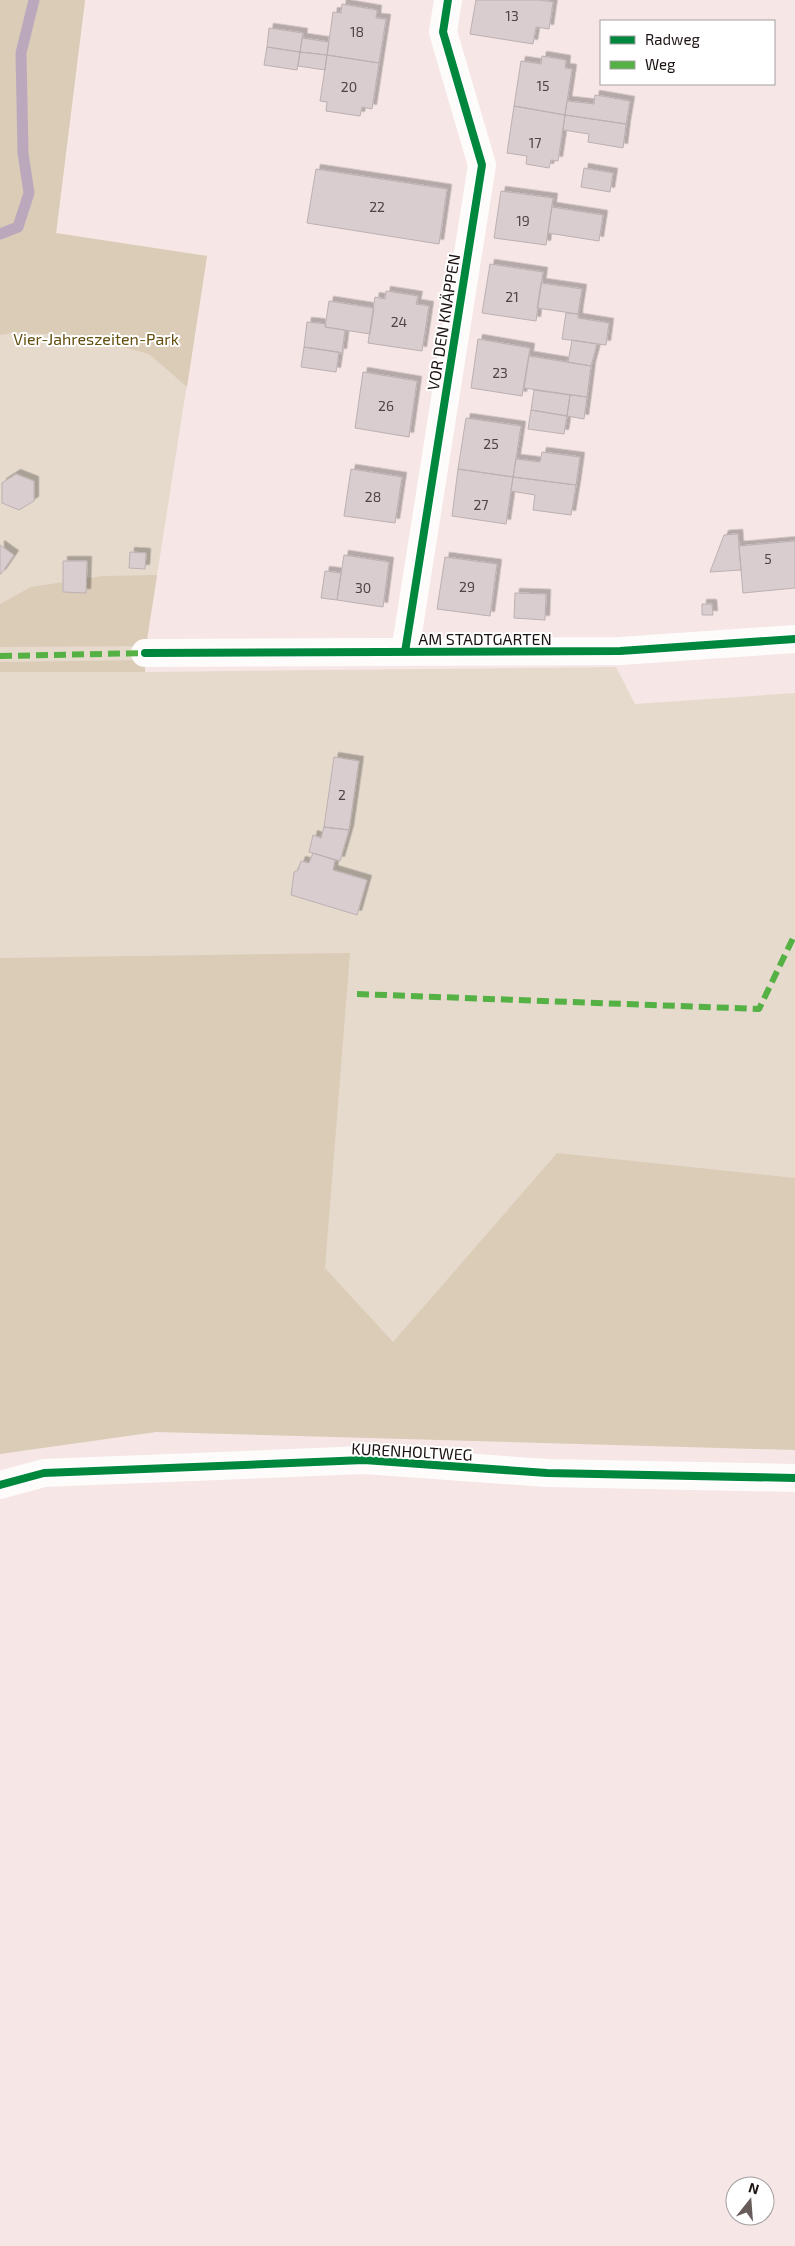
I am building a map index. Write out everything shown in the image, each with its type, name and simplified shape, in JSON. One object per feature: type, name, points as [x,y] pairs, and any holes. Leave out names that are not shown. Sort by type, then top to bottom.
[{"type":"street","name":"VOR DEN KNÄPPEN","points":[[405,652],[482,165],[442,32],[448,0]]},
{"type":"street","name":"AM STADTGARTEN","points":[[145,654],[620,650],[795,639]]},
{"type":"street","name":"KURENHOLTWEG","points":[[0,1485],[44,1473],[364,1460],[547,1473],[795,1478]]},
{"type":"green space","name":"Vier-Jahreszeiten-Park","points":[[0,0],[85,0],[56,234],[207,256],[146,646],[145,672],[616,667],[635,704],[795,693],[795,1449],[365,1427],[156,1432],[0,1450]]},
{"type":"green space","name":"Vier-Jahreszeiten-Park","points":[[0,0],[85,0],[56,233],[207,256],[187,387],[149,354],[77,335],[13,333],[0,335]]},
{"type":"green space","points":[[157,575],[146,646],[0,647],[0,604],[31,587],[103,576]]},
{"type":"green space","points":[[145,660],[145,672],[0,672],[0,662]]},
{"type":"green space","points":[[350,953],[325,1268],[393,1342],[557,1153],[795,1178],[795,1450],[156,1432],[0,1454],[0,958]]},
{"type":"building","points":[[476,0],[540,0],[553,2],[549,29],[536,27],[533,44],[470,34]]},
{"type":"building","points":[[342,4],[377,10],[376,18],[386,19],[379,63],[327,55],[333,12],[341,13]]},
{"type":"building","points":[[269,28],[303,33],[300,52],[267,47]]},
{"type":"building","points":[[302,38],[329,42],[327,55],[300,52]]},
{"type":"building","points":[[267,47],[300,52],[297,70],[264,65]]},
{"type":"building","points":[[300,52],[327,55],[325,70],[298,66]]},
{"type":"building","points":[[327,55],[379,63],[372,109],[362,107],[360,116],[326,111],[327,102],[320,101]]},
{"type":"building","points":[[542,56],[566,60],[565,68],[572,69],[565,115],[514,106],[521,61],[541,64]]},
{"type":"building","points":[[595,95],[630,101],[626,124],[565,115],[567,101],[594,104]]},
{"type":"building","points":[[514,106],[565,115],[558,161],[551,160],[549,168],[526,164],[527,156],[507,153]]},
{"type":"building","points":[[565,115],[626,124],[623,148],[588,142],[589,134],[563,130]]},
{"type":"building","points":[[584,168],[613,173],[610,192],[581,187]]},
{"type":"building","points":[[316,169],[447,189],[439,244],[307,223]]},
{"type":"building","points":[[501,191],[553,198],[546,245],[494,238]]},
{"type":"building","points":[[552,207],[603,215],[599,241],[548,233]]},
{"type":"building","points":[[490,264],[543,272],[536,321],[482,313]]},
{"type":"building","points":[[541,283],[582,289],[578,314],[537,308]]},
{"type":"building","points":[[386,291],[418,296],[416,304],[429,306],[422,351],[368,343],[375,297],[385,299]]},
{"type":"building","points":[[329,301],[374,308],[370,334],[325,327]]},
{"type":"building","points":[[566,313],[578,314],[578,318],[609,323],[606,345],[562,339]]},
{"type":"building","points":[[307,322],[326,324],[325,327],[345,330],[342,353],[304,347]]},
{"type":"building","points":[[478,339],[530,348],[522,396],[471,388]]},
{"type":"building","points":[[572,340],[597,344],[591,366],[568,362]]},
{"type":"building","points":[[304,347],[339,352],[336,372],[301,367]]},
{"type":"building","points":[[529,356],[591,366],[587,397],[524,388]]},
{"type":"building","points":[[363,372],[417,381],[409,437],[355,428]]},
{"type":"building","points":[[534,390],[570,395],[567,416],[531,410]]},
{"type":"building","points":[[570,395],[587,397],[584,419],[567,416]]},
{"type":"building","points":[[531,410],[567,416],[564,434],[528,429]]},
{"type":"building","points":[[466,418],[521,426],[513,477],[458,469]]},
{"type":"building","points":[[542,452],[580,457],[576,485],[513,477],[516,459],[540,462]]},
{"type":"building","points":[[351,469],[402,477],[395,523],[344,516]]},
{"type":"building","points":[[458,469],[513,477],[506,524],[452,516]]},
{"type":"building","points":[[16,474],[34,481],[34,501],[19,510],[2,503],[2,483]]},
{"type":"building","points":[[513,477],[576,485],[571,515],[533,510],[535,495],[511,491]]},
{"type":"building","points":[[738,534],[741,570],[710,572],[724,535]]},
{"type":"building","points":[[795,541],[795,588],[743,593],[739,546]]},
{"type":"building","points":[[0,545],[14,555],[1,574],[0,574]]},
{"type":"building","points":[[130,552],[146,553],[145,569],[129,568]]},
{"type":"building","points":[[344,555],[389,562],[383,607],[337,600]]},
{"type":"building","points":[[445,557],[497,564],[490,616],[437,609]]},
{"type":"building","points":[[63,561],[87,561],[86,593],[63,592]]},
{"type":"building","points":[[325,571],[341,573],[337,600],[321,598]]},
{"type":"building","points":[[515,593],[546,594],[545,620],[514,618]]},
{"type":"building","points":[[702,604],[712,604],[713,615],[702,615]]},
{"type":"building","points":[[334,757],[359,761],[349,830],[324,827]]},
{"type":"building","points":[[324,827],[349,830],[340,861],[309,852],[313,835],[321,838]]},
{"type":"building","points":[[313,853],[335,860],[333,870],[367,880],[357,915],[291,895],[294,872],[298,870],[301,861],[309,863]]},
{"type":"waterway","points":[[0,234],[18,227],[29,193],[23,153],[21,53],[34,0]]},
{"type":"marked path","points":[[0,656],[145,653]]},
{"type":"marked path","points":[[357,994],[759,1009],[795,934]]},
{"type":"cycle path","points":[[405,652],[482,165],[443,32],[448,0]]},
{"type":"cycle path","points":[[145,653],[620,651],[795,639]]},
{"type":"cycle path","points":[[0,1485],[44,1473],[364,1460],[547,1473],[795,1478]]}]
